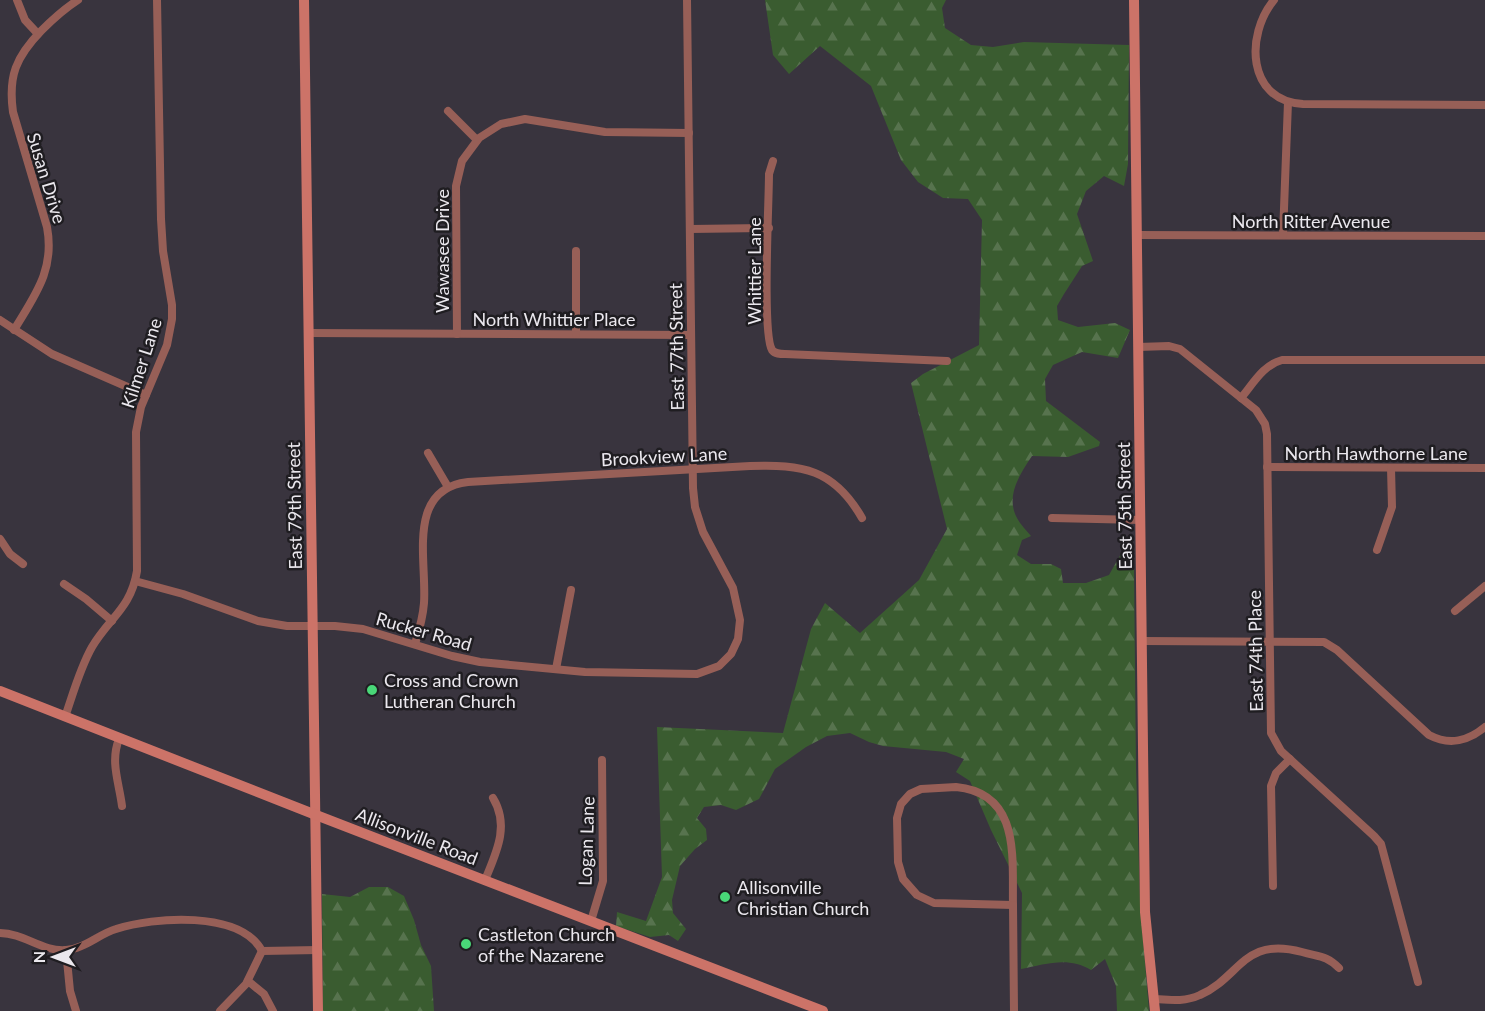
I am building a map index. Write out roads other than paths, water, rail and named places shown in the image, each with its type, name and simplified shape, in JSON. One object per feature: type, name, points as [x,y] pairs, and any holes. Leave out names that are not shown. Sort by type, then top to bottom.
[{"type":"street","points":[[17,0],[25,20],[38,34]]},
{"type":"street","name":"Susan Drive","points":[[14,330],[39,289],[49,256],[47,227],[17,129],[11,99],[11,84],[23,51],[57,15],[78,0]]},
{"type":"street","name":"Kilmer Lane","points":[[65,717],[90,651],[125,606],[135,581],[137,571],[136,438],[140,413],[167,345],[172,319],[161,219],[157,0]]},
{"type":"street","name":"East 79th Street","points":[[304,0],[318,1011]]},
{"type":"street","name":"East 77th Street","points":[[687,0],[693,469],[697,514],[703,532],[733,588],[740,620],[738,639],[731,654],[719,666],[710,670]]},
{"type":"street","name":"East 75th Street","points":[[1134,0],[1145,912],[1155,1011]]},
{"type":"street","points":[[1274,0],[1263,18],[1257,40],[1257,63],[1260,78],[1270,93],[1288,102],[1485,105]]},
{"type":"street","points":[[1283,236],[1288,102]]},
{"type":"street","points":[[448,111],[477,140]]},
{"type":"street","name":"Wawasee Drive","points":[[457,334],[456,186],[462,161],[477,140],[497,126],[525,119],[608,132],[689,133]]},
{"type":"street","name":"Whittier Lane","points":[[773,161],[769,171],[767,317],[772,349],[776,354],[946,361]]},
{"type":"street","points":[[690,229],[769,228]]},
{"type":"street","name":"North Ritter Avenue","points":[[1136,235],[1485,236]]},
{"type":"street","points":[[576,251],[576,334]]},
{"type":"street","points":[[0,320],[46,351],[67,362],[146,395]]},
{"type":"street","name":"North Whittier Place","points":[[309,333],[691,335]]},
{"type":"street","name":"East 74th Place","points":[[1138,347],[1169,346],[1180,349],[1256,410],[1265,424],[1267,434],[1271,733],[1275,743],[1290,759],[1381,844],[1418,982]]},
{"type":"street","points":[[1241,398],[1265,369],[1272,363],[1285,359],[1485,360]]},
{"type":"street","points":[[415,644],[424,603],[425,519],[433,501],[448,488],[428,453]]},
{"type":"street","name":"Brookview Lane","points":[[448,488],[468,482],[781,465],[801,468],[837,486],[862,518]]},
{"type":"street","name":"North Hawthorne Lane","points":[[1267,467],[1485,468]]},
{"type":"street","points":[[1377,550],[1391,511],[1392,468]]},
{"type":"street","points":[[1052,518],[1141,520]]},
{"type":"street","points":[[0,539],[10,554],[23,564]]},
{"type":"street","name":"Rucker Road","points":[[135,581],[183,594],[252,620],[280,625],[363,629],[480,662],[585,672],[690,674],[710,670]]},
{"type":"street","points":[[64,584],[112,621]]},
{"type":"street","points":[[1455,611],[1485,586]]},
{"type":"street","points":[[556,669],[571,590]]},
{"type":"street","points":[[1142,641],[1314,641],[1331,645],[1422,730],[1435,738],[1448,742],[1464,740],[1485,727]]},
{"type":"street","name":"Allisonville Road","points":[[0,691],[823,1011]]},
{"type":"street","points":[[119,739],[114,765],[122,806]]},
{"type":"street","points":[[1273,886],[1271,786],[1276,773],[1290,759]]},
{"type":"street","name":"Logan Lane","points":[[591,921],[603,881],[602,760]]},
{"type":"street","points":[[1013,905],[936,904],[922,899],[910,890],[903,879],[898,862],[897,818],[899,808],[907,797],[924,788],[961,788],[981,794],[997,807],[1005,818],[1011,836],[1013,905],[1014,1011]]},
{"type":"street","points":[[485,880],[502,834],[499,810],[493,798]]},
{"type":"street","points":[[0,933],[20,936],[48,948],[66,950],[80,947],[101,935],[122,927],[154,921],[177,920],[221,924],[236,928],[247,934],[262,951],[318,950]]},
{"type":"street","points":[[66,950],[70,991],[76,1011]]},
{"type":"street","points":[[1154,999],[1178,1000],[1196,997],[1210,990],[1253,954],[1271,950],[1294,950],[1323,956],[1339,968]]},
{"type":"street","points":[[220,1011],[248,981],[262,951]]},
{"type":"street","points":[[248,981],[264,994],[273,1011]]},
{"type":"place","name":"Cross and Crown Lutheran Church","points":[[372,690]]},
{"type":"place","name":"Allisonville Christian Church","points":[[725,897]]},
{"type":"place","name":"Castleton Church of the Nazarene","points":[[466,944]]}]
